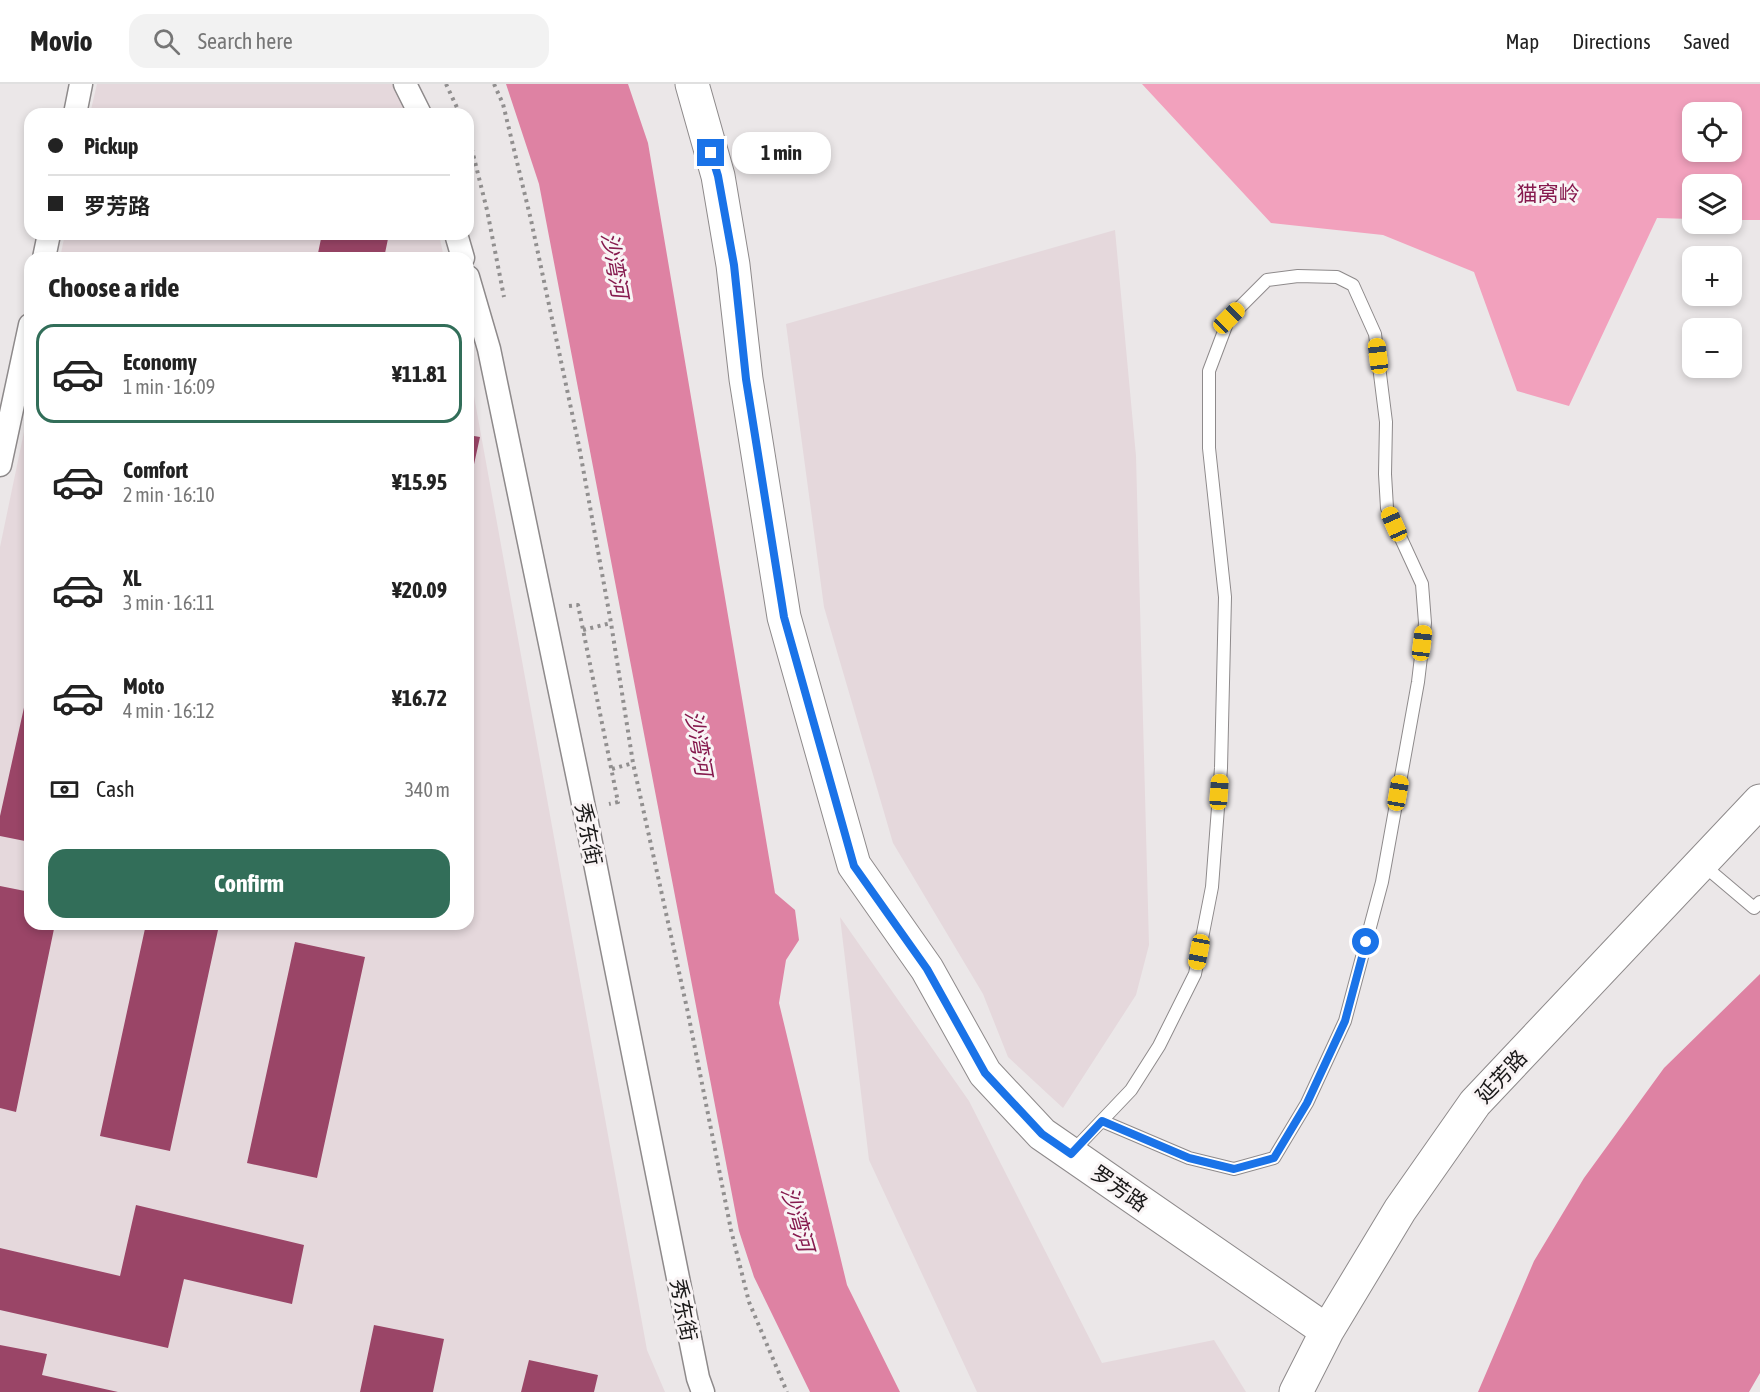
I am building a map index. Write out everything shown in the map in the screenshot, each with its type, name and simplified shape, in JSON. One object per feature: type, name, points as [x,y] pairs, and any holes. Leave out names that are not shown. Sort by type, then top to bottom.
[{"type":"main road","name":"罗芳路","points":[[693,84],[718,176],[734,265],[746,379],[784,617],[854,866],[927,969],[985,1073],[1042,1134],[1327,1331]]},
{"type":"main road","name":"延芳路","points":[[1296,1392],[1327,1331],[1400,1210],[1475,1103],[1760,801]]},
{"type":"street","points":[[76,108],[81,84]]},
{"type":"street","points":[[405,84],[417,108]]},
{"type":"street","name":"秀东街","points":[[474,298],[489,349],[581,792],[698,1378],[703,1392]]},
{"type":"street","points":[[0,465],[7,399],[24,344]]},
{"type":"lane","points":[[1071,1154],[1131,1090],[1159,1046],[1195,974],[1212,887],[1221,768],[1225,597],[1209,448],[1209,371],[1229,318],[1267,280],[1299,276],[1337,277],[1353,285],[1375,334],[1386,422],[1387,508],[1422,584],[1425,623],[1418,682],[1382,882],[1345,1021],[1307,1103],[1274,1158],[1234,1169],[1189,1158],[1102,1121]]},
{"type":"lane","points":[[1701,863],[1754,908],[1760,902]]},
{"type":"path","points":[[446,84],[457,108]]},
{"type":"path","points":[[494,84],[503,104],[531,220],[579,446],[611,623],[633,763],[688,1013],[731,1230],[749,1302],[787,1392]]},
{"type":"path","points":[[578,604],[618,802]]},
{"type":"path","points":[[583,630],[611,623]]},
{"type":"path","points":[[612,769],[633,763]]},
{"type":"shaded area","points":[[97,84],[396,84],[407,108],[91,108]]},
{"type":"shaded area","points":[[1115,230],[1136,456],[1149,945],[1136,995],[1063,1108],[1008,1057],[983,994],[893,843],[824,607],[786,324]]},
{"type":"shaded area","points":[[64,240],[440,240],[443,252],[61,252]]},
{"type":"shaded area","points":[[474,396],[647,1350],[665,1392],[0,1392],[0,547],[24,432],[24,930],[474,930]]},
{"type":"shaded area","points":[[840,917],[969,1101],[1102,1363],[1214,1340],[1246,1392],[977,1392],[869,1160]]},
{"type":"green space","name":"猫窝岭","points":[[1142,84],[1760,84],[1760,220],[1742,220],[1742,174],[1682,174],[1682,219],[1657,218],[1569,406],[1517,391],[1474,272],[1383,235],[1271,223]]},
{"type":"water","name":"沙湾河","points":[[506,84],[628,84],[648,143],[775,893],[795,910],[799,940],[786,960],[779,1003],[847,1285],[900,1392],[810,1392],[754,1277],[739,1231],[539,184]]},
{"type":"water","points":[[1760,974],[1760,1373],[1749,1392],[1478,1392],[1534,1261],[1584,1178],[1664,1068]]},
{"type":"building","points":[[321,240],[388,240],[385,252],[318,252]]},
{"type":"building","points":[[474,436],[480,437],[474,464]]},
{"type":"building","points":[[24,708],[24,841],[0,836],[0,816]]},
{"type":"building","points":[[0,886],[24,891],[24,930],[54,930],[16,1112],[0,1108]]},
{"type":"building","points":[[145,930],[218,930],[170,1151],[100,1136]]},
{"type":"building","points":[[295,942],[365,957],[317,1178],[247,1163]]},
{"type":"building","points":[[136,1205],[304,1245],[292,1304],[184,1279],[168,1348],[0,1310],[0,1248],[120,1276]]},
{"type":"building","points":[[374,1325],[444,1339],[433,1392],[360,1392]]},
{"type":"building","points":[[0,1345],[47,1354],[42,1375],[118,1392],[0,1392]]},
{"type":"building","points":[[529,1360],[598,1375],[594,1392],[521,1392]]},
{"type":"route","points":[[711,153],[718,176],[734,265],[746,379],[784,617],[854,866],[927,969],[985,1073],[1042,1134],[1071,1154],[1102,1121],[1189,1158],[1234,1169],[1274,1158],[1307,1103],[1345,1021],[1366,942]]}]
